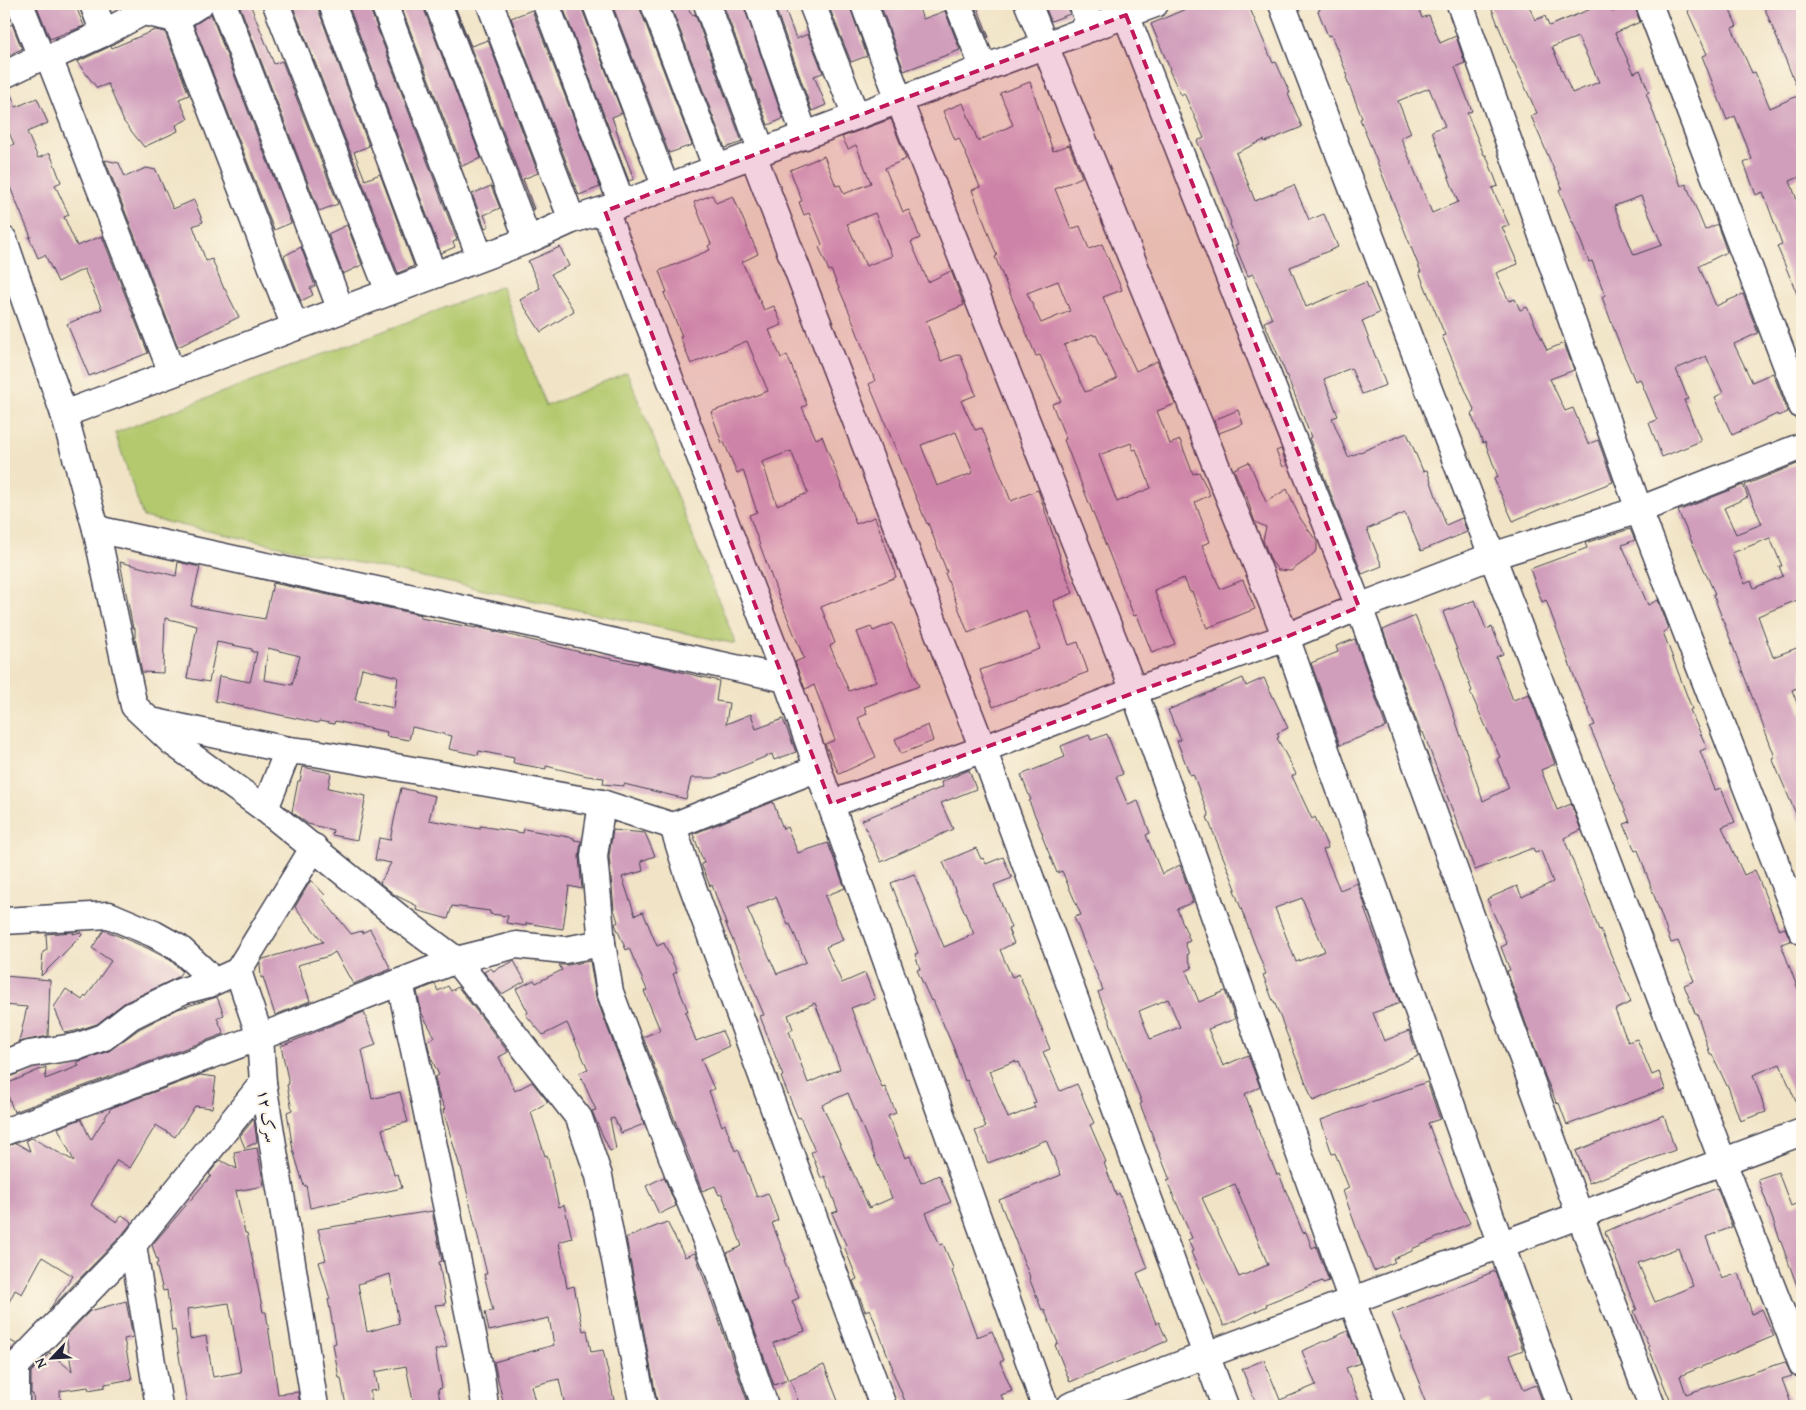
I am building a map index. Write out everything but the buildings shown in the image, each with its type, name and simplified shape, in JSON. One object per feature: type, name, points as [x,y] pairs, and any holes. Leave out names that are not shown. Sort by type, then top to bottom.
[{"type":"street","points":[[20,4],[45,57],[172,373]]},
{"type":"street","points":[[93,4],[104,33]]},
{"type":"street","points":[[4,75],[104,33],[141,8],[176,19],[200,4]]},
{"type":"street","points":[[223,4],[341,310]]},
{"type":"street","points":[[276,4],[389,292]]},
{"type":"street","points":[[332,4],[433,274]]},
{"type":"street","points":[[384,4],[480,257]]},
{"type":"street","points":[[438,4],[528,240]]},
{"type":"street","points":[[490,4],[572,220]]},
{"type":"street","points":[[546,4],[613,208],[786,679],[1045,1406]]},
{"type":"street","points":[[596,4],[666,188]]},
{"type":"street","points":[[654,4],[717,168]]},
{"type":"street","points":[[707,4],[758,153],[983,749],[1225,1406]]},
{"type":"street","points":[[758,4],[805,136]]},
{"type":"street","points":[[812,4],[856,116]]},
{"type":"street","points":[[864,4],[900,100],[1134,691],[1352,1301],[1392,1406]]},
{"type":"street","points":[[958,4],[984,69]]},
{"type":"street","points":[[1028,4],[1286,638],[1560,1406]]},
{"type":"street","points":[[1082,4],[1091,28]]},
{"type":"street","points":[[1282,4],[1723,1162],[1802,1364]]},
{"type":"street","points":[[1460,4],[1640,510],[1802,931]]},
{"type":"street","points":[[1649,4],[1802,406]]},
{"type":"street","points":[[64,414],[433,274],[528,240],[572,220],[613,208],[984,69],[1138,8],[1359,607],[1580,1216],[1652,1406]]},
{"type":"street","points":[[176,19],[296,327]]},
{"type":"street","points":[[4,240],[64,414],[96,529],[134,706],[172,742],[265,809],[401,919],[456,960],[579,1118],[599,1176],[643,1406]]},
{"type":"street","points":[[831,804],[983,749],[1134,691],[1286,638],[1359,607],[1492,556],[1640,510],[1802,446]]},
{"type":"street","points":[[96,529],[786,679]]},
{"type":"street","points":[[150,721],[288,750],[325,754],[602,803],[673,826],[818,768]]},
{"type":"street","points":[[265,809],[288,750]]},
{"type":"street","points":[[602,803],[594,856],[602,943],[610,992],[677,1170],[717,1267],[765,1406]]},
{"type":"street","points":[[673,826],[698,901],[883,1406]]},
{"type":"street","points":[[4,1064],[29,1054],[79,1046],[104,1037],[131,1016],[182,991],[209,984],[238,971],[314,848]]},
{"type":"street","points":[[4,921],[109,915],[154,934],[179,948],[205,972],[209,984]]},
{"type":"street","points":[[4,1132],[260,1037],[456,960],[516,945],[565,950],[602,943]]},
{"type":"street","name":"سرک ۱۲","points":[[238,971],[260,1037],[263,1083],[315,1406]]},
{"type":"street","points":[[400,982],[481,1374],[485,1406]]},
{"type":"street","points":[[16,1406],[16,1366],[133,1245],[263,1083]]},
{"type":"street","points":[[1070,1406],[1802,1132]]},
{"type":"street","points":[[133,1245],[159,1406]]},
{"type":"highlighted area","points":[[1126,15],[1359,607],[1286,637],[831,804],[605,211]]},
{"type":"green space","points":[[502,286],[546,406],[627,372],[736,644],[143,517],[115,433]]}]
